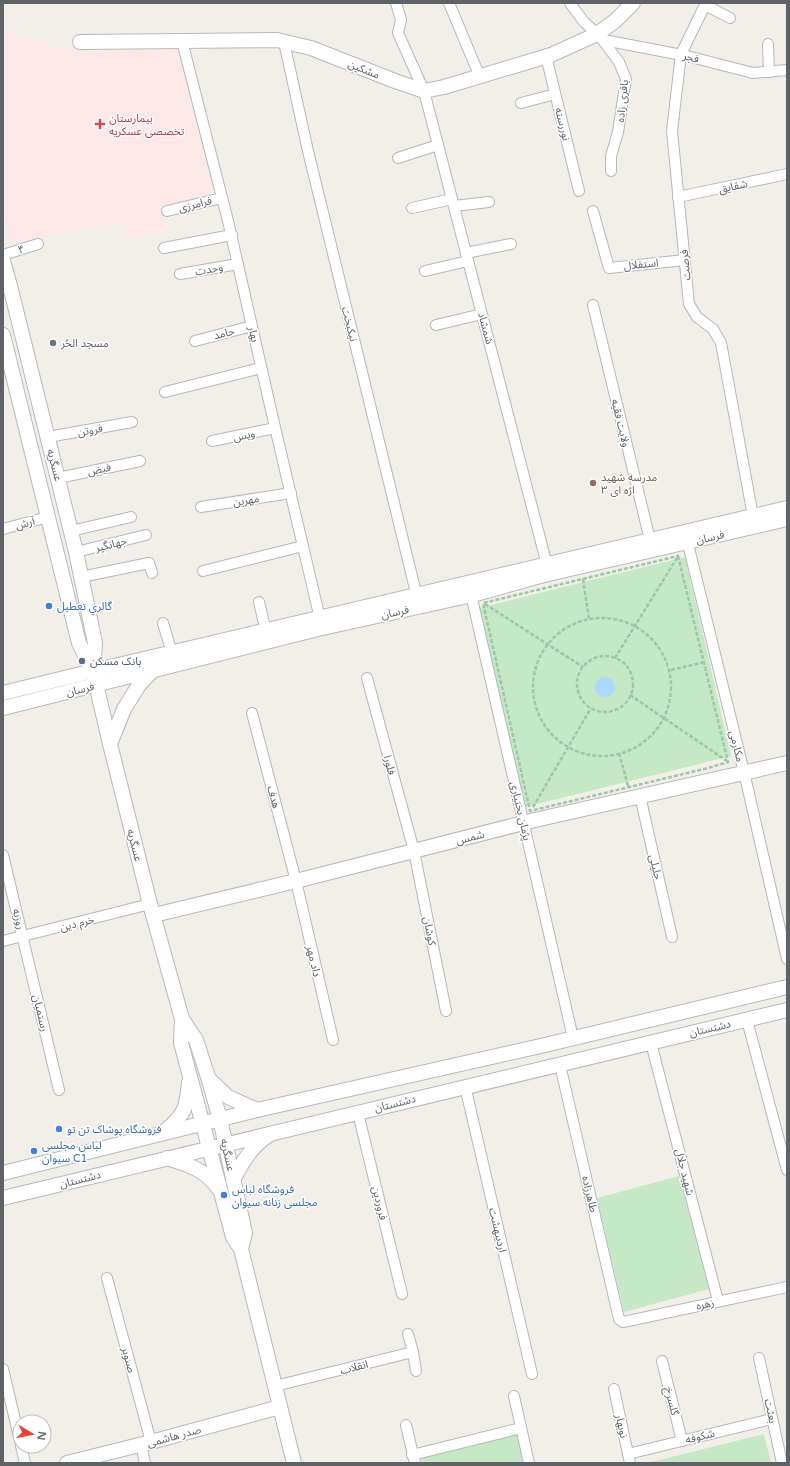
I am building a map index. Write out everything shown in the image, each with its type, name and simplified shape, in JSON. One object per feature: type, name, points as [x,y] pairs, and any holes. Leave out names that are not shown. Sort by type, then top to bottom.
[{"type":"street","name":"شمشاد","points":[[396,3],[401,20],[398,33],[424,91],[547,565]]},
{"type":"street","points":[[449,3],[480,77]]},
{"type":"street","points":[[570,3],[584,22],[599,36]]},
{"type":"street","name":"مشکین","points":[[80,42],[277,40],[311,48],[424,91],[444,88],[480,77],[546,56],[599,36],[633,3]]},
{"type":"street","points":[[706,4],[730,18]]},
{"type":"street","name":"فرصت","points":[[706,4],[681,54],[672,130],[678,197],[689,304],[697,317],[713,329],[721,343],[753,516]]},
{"type":"street","name":"فجر","points":[[599,36],[604,40],[681,54],[753,73],[787,70]]},
{"type":"street","name":"باقری زاده","points":[[599,36],[619,62],[626,79],[618,132],[611,156],[610,171]]},
{"type":"street","name":"بهار","points":[[182,41],[232,235],[261,368],[321,623]]},
{"type":"street","name":"نیکبخت","points":[[284,42],[308,151],[418,601]]},
{"type":"street","points":[[768,44],[769,72]]},
{"type":"street","name":"نوررسته","points":[[546,56],[579,191]]},
{"type":"street","points":[[521,103],[555,94]]},
{"type":"street","points":[[398,158],[438,145]]},
{"type":"street","name":"شقایق","points":[[678,197],[787,174]]},
{"type":"street","name":"فرامرزی","points":[[167,211],[222,198]]},
{"type":"street","points":[[412,208],[453,203],[489,202]]},
{"type":"street","name":"استقلال","points":[[593,211],[609,268],[685,260]]},
{"type":"street","points":[[164,248],[232,235]]},
{"type":"street","name":"۴","points":[[3,255],[38,244]]},
{"type":"street","points":[[425,271],[511,244]]},
{"type":"street","name":"عسگریه","points":[[3,261],[76,552],[95,643],[93,671]]},
{"type":"street","name":"وحدت","points":[[180,274],[238,264]]},
{"type":"street","name":"ولایت فقیه","points":[[593,305],[650,540]]},
{"type":"street","points":[[436,325],[482,314]]},
{"type":"street","name":"حامد","points":[[195,341],[252,326]]},
{"type":"street","name":"عسگریه","points":[[3,335],[23,411],[79,643],[93,671],[152,910],[182,1019],[181,1043],[233,1237],[241,1249],[294,1463]]},
{"type":"street","points":[[165,392],[261,368]]},
{"type":"street","name":"فروتن","points":[[48,438],[132,422]]},
{"type":"street","name":"ویس","points":[[212,441],[275,428]]},
{"type":"street","name":"فیض","points":[[58,478],[140,461]]},
{"type":"street","name":"مهرین","points":[[202,507],[290,493]]},
{"type":"street","name":"فرسان","points":[[3,708],[153,670],[267,636],[418,601],[474,594],[686,537],[753,516],[787,508]]},
{"type":"street","name":"آرش","points":[[3,529],[48,517]]},
{"type":"street","points":[[71,531],[131,517]]},
{"type":"street","name":"فرسان","points":[[474,594],[547,565],[650,540],[686,537],[787,519]]},
{"type":"street","name":"جهانگیر","points":[[76,552],[146,535]]},
{"type":"street","name":"مکارمی","points":[[686,537],[744,772],[787,959]]},
{"type":"street","points":[[203,571],[303,546]]},
{"type":"street","points":[[81,577],[150,562],[152,573]]},
{"type":"street","name":"پژمان بختیاری","points":[[474,594],[527,817],[573,1038]]},
{"type":"street","points":[[259,602],[267,636]]},
{"type":"street","points":[[163,623],[172,653]]},
{"type":"street","name":"فرسان","points":[[3,693],[172,653],[267,636]]},
{"type":"street","points":[[110,744],[124,709],[140,685],[153,670]]},
{"type":"street","name":"فلورا","points":[[367,678],[414,851]]},
{"type":"street","name":"هدف","points":[[252,713],[296,881]]},
{"type":"street","name":"شمس","points":[[152,910],[296,881],[414,851],[527,817],[787,763]]},
{"type":"street","name":"جلیلی","points":[[633,794],[672,938]]},
{"type":"street","name":"کوشان","points":[[414,851],[446,1011]]},
{"type":"street","name":"روزبه","points":[[3,855],[23,936]]},
{"type":"street","name":"داد مهر","points":[[296,881],[333,1040]]},
{"type":"street","name":"خرم دین","points":[[3,941],[152,910]]},
{"type":"street","name":"رستمیان","points":[[23,936],[59,1090]]},
{"type":"street","name":"دشتستان","points":[[3,1173],[257,1110],[573,1038],[787,987]]},
{"type":"street","name":"دشتستان","points":[[3,1198],[787,1010]]},
{"type":"street","name":"عسگریه","points":[[182,1019],[196,1040],[220,1119],[245,1233],[241,1249]]},
{"type":"street","points":[[747,1020],[787,1170]]},
{"type":"street","name":"شهید جلال","points":[[652,1042],[718,1301]]},
{"type":"street","name":"طاهرزاده","points":[[560,1065],[620,1319],[623,1322]]},
{"type":"street","points":[[164,1133],[178,1121],[183,1113],[187,1098],[189,1074]]},
{"type":"street","points":[[208,1077],[228,1097],[257,1110]]},
{"type":"street","name":"اردیبهشت","points":[[465,1086],[532,1374]]},
{"type":"street","name":"فروردین","points":[[358,1113],[402,1294]]},
{"type":"street","points":[[233,1180],[249,1154],[263,1138],[271,1134]]},
{"type":"street","points":[[167,1158],[194,1167],[205,1174],[214,1182],[220,1192]]},
{"type":"street","name":"صنوبر","points":[[107,1278],[146,1444],[145,1463]]},
{"type":"street","name":"زهره","points":[[623,1322],[787,1287]]},
{"type":"street","points":[[408,1334],[416,1371]]},
{"type":"street","name":"انقلاب","points":[[275,1386],[413,1352]]},
{"type":"street","name":"بعثت","points":[[759,1358],[782,1463]]},
{"type":"street","name":"گلسرخ","points":[[662,1361],[682,1441]]},
{"type":"street","points":[[3,1370],[14,1414]]},
{"type":"street","name":"نوبهار","points":[[614,1389],[629,1458]]},
{"type":"street","points":[[514,1396],[529,1463]]},
{"type":"street","name":"صدر هاشمی","points":[[67,1463],[146,1444],[280,1407]]},
{"type":"street","name":"شکوفه","points":[[629,1458],[682,1441],[772,1419]]},
{"type":"street","points":[[406,1425],[414,1459],[521,1428]]},
{"type":"path","points":[[615,658],[678,556],[686,537]]},
{"type":"path","points":[[474,594],[582,579],[678,556]]},
{"type":"path","points":[[678,556],[728,762]]},
{"type":"path","points":[[582,579],[589,619]]},
{"type":"path","points":[[474,594],[583,667]]},
{"type":"path","points":[[474,594],[527,817]]},
{"type":"path","points":[[598,617],[620,620],[635,626],[657,645],[671,670],[671,690],[666,714],[652,734],[634,748],[611,756],[587,755],[568,748],[548,732],[537,713],[532,692],[534,670],[547,644],[558,633],[576,622],[589,619],[598,617]]},
{"type":"path","points":[[606,656],[615,658],[622,662],[630,673],[632,686],[630,695],[625,703],[609,712],[591,708],[584,702],[579,694],[577,685],[578,675],[589,661],[597,657],[606,656]]},
{"type":"path","points":[[671,670],[716,660]]},
{"type":"path","points":[[630,695],[744,772]]},
{"type":"path","points":[[527,817],[591,708]]},
{"type":"path","points":[[618,753],[633,794]]},
{"type":"path","points":[[527,817],[633,794],[728,762]]},
{"type":"shaded area","name":"بیمارستان تخصصی عسکریه","points":[[3,30],[63,49],[78,48],[80,54],[119,49],[178,49],[213,194],[158,208],[166,229],[130,238],[122,222],[10,244],[3,205]]},
{"type":"green space","points":[[685,557],[731,756],[525,807],[479,608]]},
{"type":"green space","points":[[679,1176],[709,1289],[624,1312],[597,1198]]},
{"type":"green space","points":[[519,1434],[524,1463],[422,1463],[421,1457]]},
{"type":"green space","points":[[764,1434],[771,1463],[647,1463]]},
{"type":"water","points":[[601,677],[609,677],[615,683],[615,691],[609,697],[601,697],[595,691],[595,683]]},
{"type":"place","name":"بیمارستان تخصصی عسکریه","points":[[100,124]]},
{"type":"place","name":"مسجد الحُر","points":[[53,343]]},
{"type":"place","name":"مدرسه شهید اژه ای ۳","points":[[593,483]]},
{"type":"place","name":"گالري تعطيل","points":[[49,606]]},
{"type":"place","name":"بانک مسکن","points":[[82,661]]},
{"type":"place","name":"فروشگاه پوشاک تن تو","points":[[59,1129]]},
{"type":"place","name":"لباس مجلسی سیوان C1","points":[[34,1151]]},
{"type":"place","name":"فروشگاه لباس مجلسی زنانه سیوان","points":[[224,1195]]}]
